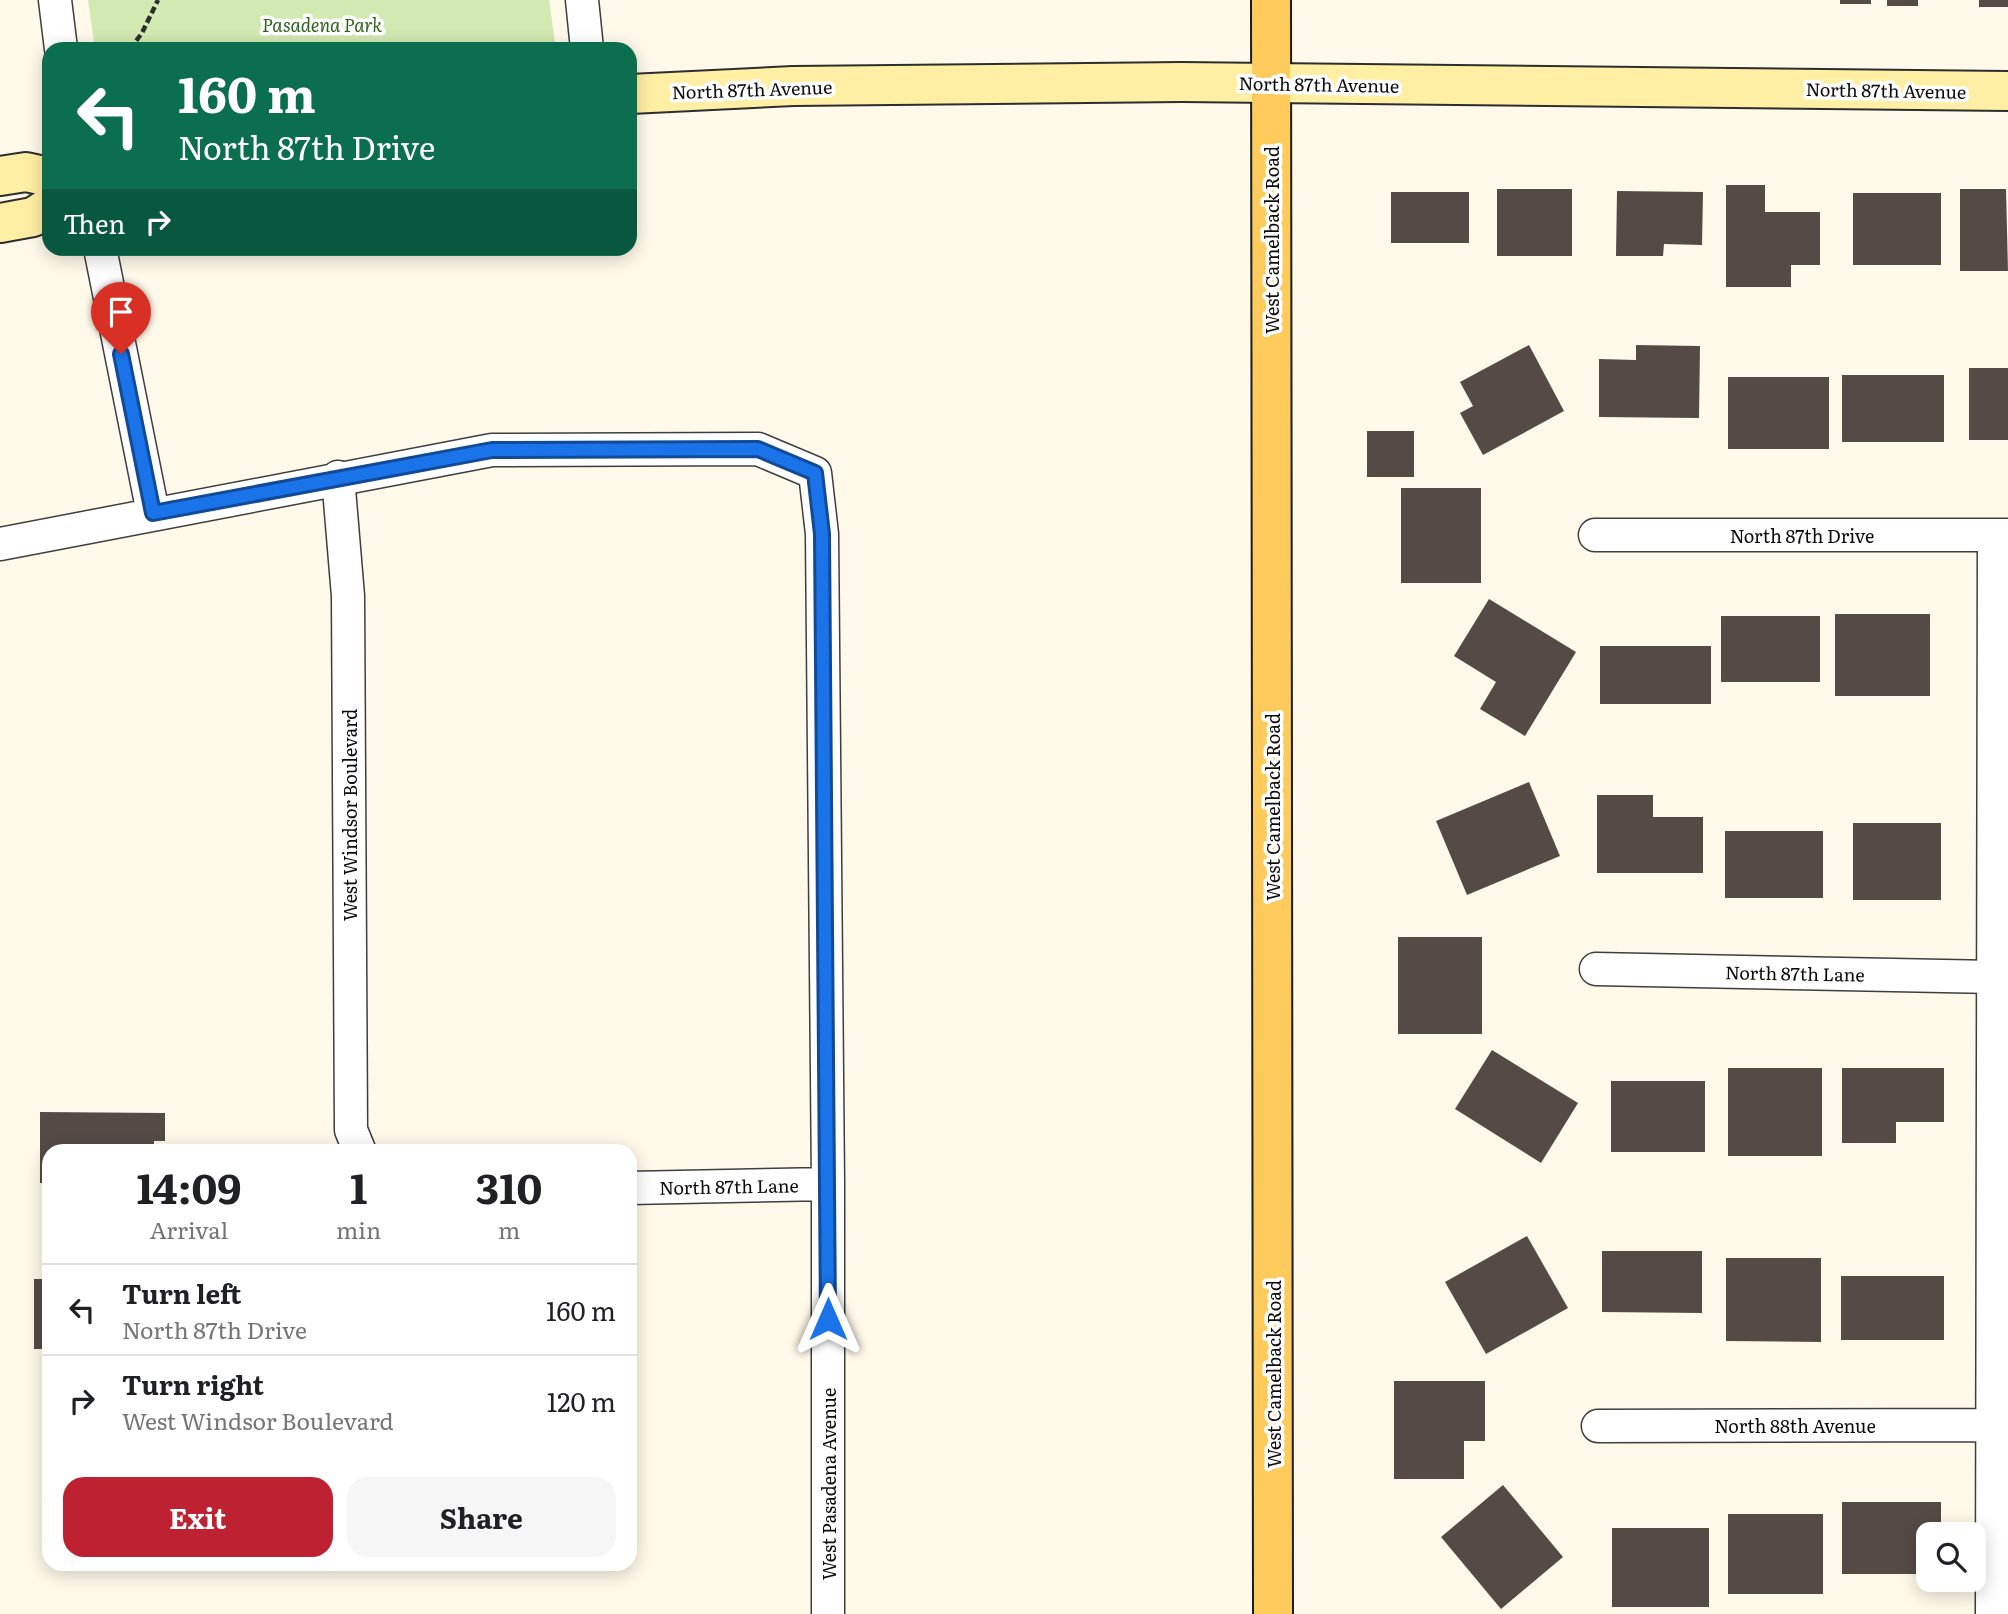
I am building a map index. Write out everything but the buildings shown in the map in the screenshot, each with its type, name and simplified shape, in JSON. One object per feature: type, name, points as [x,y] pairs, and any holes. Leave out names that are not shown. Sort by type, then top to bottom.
[{"type":"main road","name":"West Camelback Road","points":[[1271,0],[1273,1614]]},
{"type":"street","points":[[55,0],[60,42]]},
{"type":"street","points":[[582,0],[586,42]]},
{"type":"street","name":"North 87th Avenue","points":[[637,94],[793,86],[1270,83],[2008,91]]},
{"type":"street","points":[[0,176],[26,172],[42,175]]},
{"type":"street","points":[[0,223],[33,217],[42,211]]},
{"type":"street","points":[[102,256],[153,513]]},
{"type":"street","name":"West Pasadena Avenue","points":[[338,477],[505,450],[758,449],[815,473],[822,534],[828,1184],[828,1614]]},
{"type":"street","points":[[0,544],[338,477]]},
{"type":"street","name":"West Windsor Boulevard","points":[[338,477],[348,596],[351,1130],[357,1144]]},
{"type":"street","name":"North 87th Drive","points":[[1595,535],[2001,535]]},
{"type":"street","points":[[1992,1614],[1994,977],[2001,535]]},
{"type":"street","name":"North 87th Lane","points":[[1596,969],[1994,977]]},
{"type":"street","name":"North 87th Lane","points":[[637,1188],[828,1184]]},
{"type":"street","name":"North 88th Avenue","points":[[1598,1426],[1993,1425]]},
{"type":"path","points":[[135,42],[158,0]]},
{"type":"green space","name":"Pasadena Park","points":[[88,0],[549,0],[555,42],[94,42]]},
{"type":"route","points":[[121,354],[153,513],[492,450],[758,449],[815,473],[822,534],[828,1319]]}]
